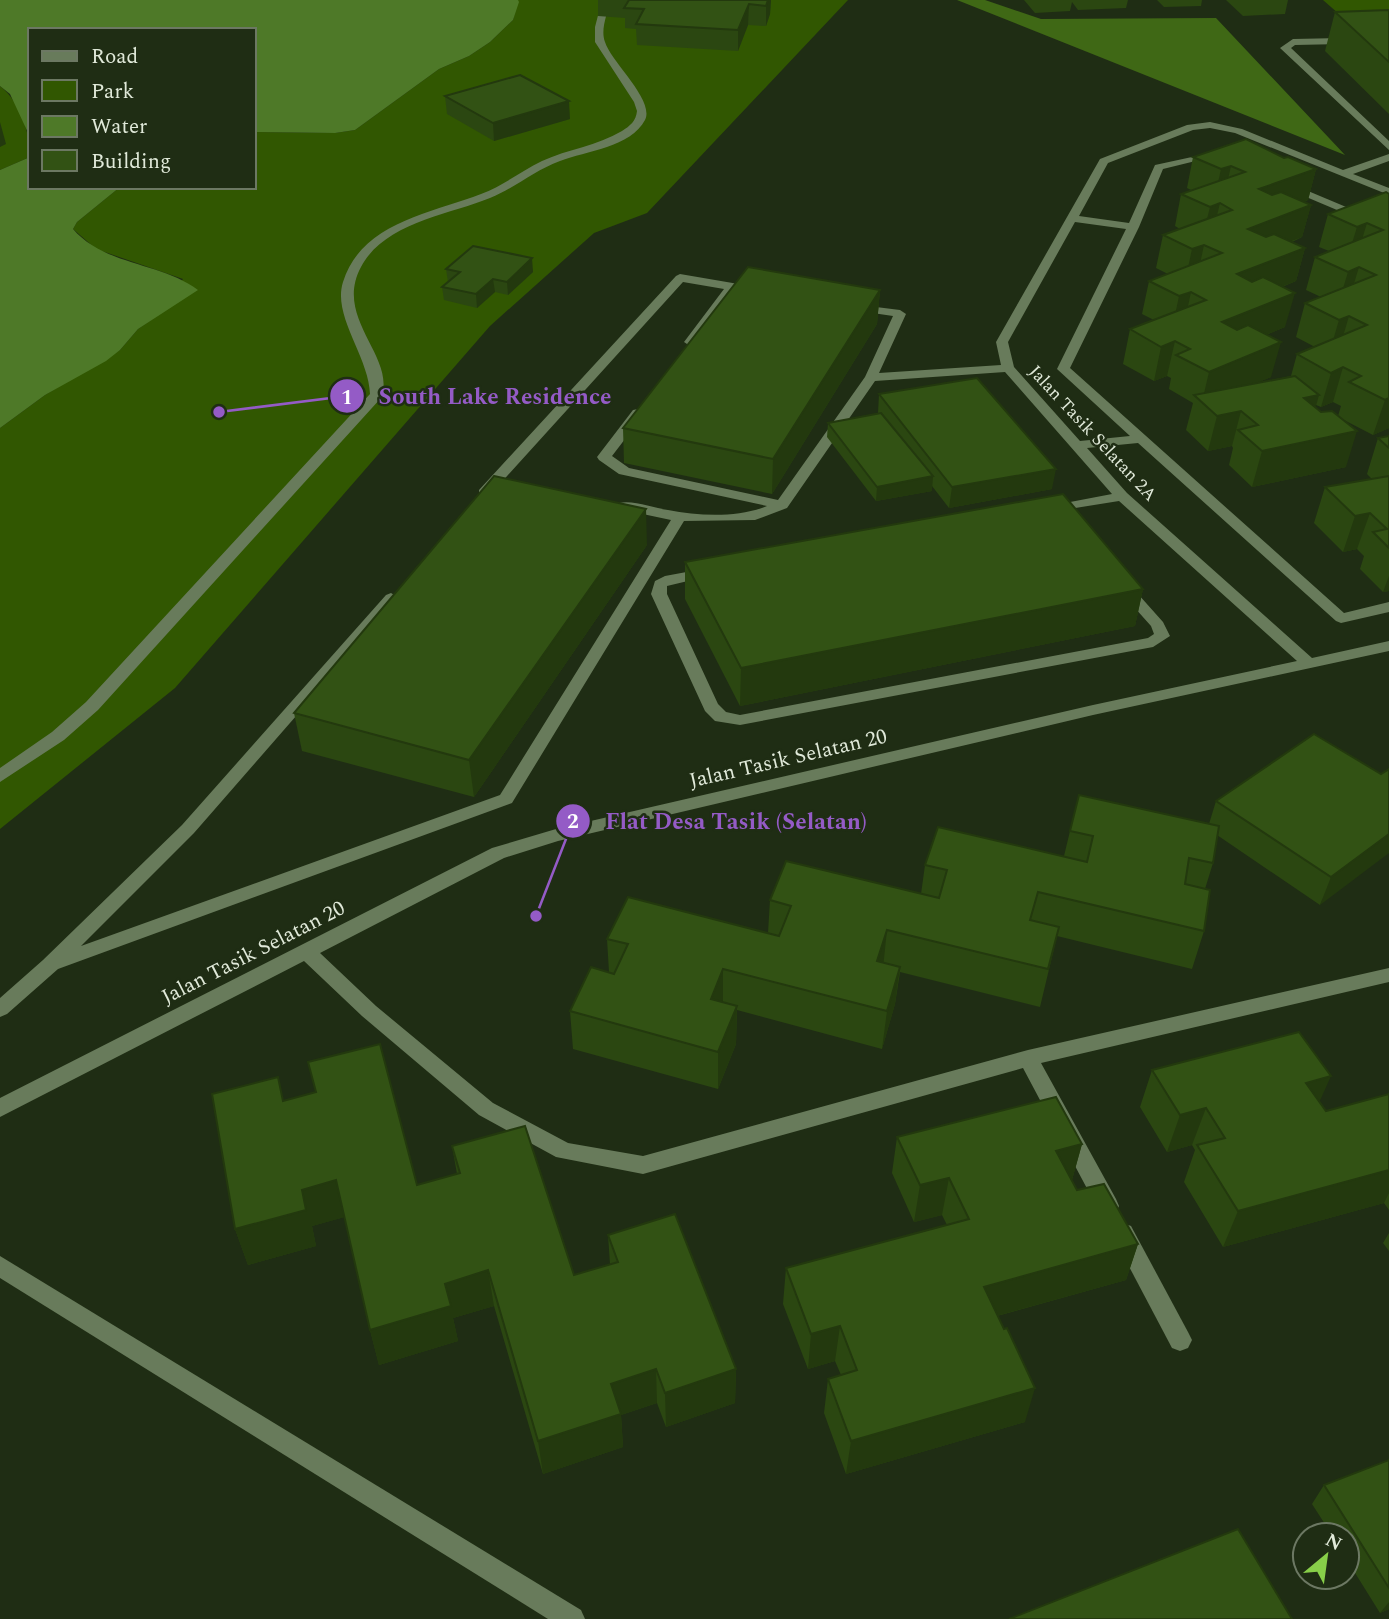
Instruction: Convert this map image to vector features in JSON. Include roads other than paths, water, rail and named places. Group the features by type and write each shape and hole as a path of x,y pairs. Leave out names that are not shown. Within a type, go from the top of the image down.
{"street":[{"path":"0,776 58,736 102,697 376,395 378,382 374,366 347,299 348,285 354,270 366,253 404,227 486,196 544,163 624,135 639,122 642,116 640,100 608,60 598,39 606,0"},
{"path":"1389,40 1293,42 1285,48 1389,147"},
{"name":"Jalan Tasik Selatan 2A","path":"1309,663 1122,496 1007,368 1002,342 1104,161 1191,127 1210,125 1238,131 1389,192"},
{"path":"1227,160 1215,154 1159,167 1133,227 1063,369 1341,618 1389,607"},
{"path":"1345,173 1389,157"},
{"path":"1277,181 1389,229"},
{"path":"1073,218 1133,227"},
{"path":"476,502 500,483 680,278 771,293"},
{"path":"684,351 732,287"},
{"path":"614,504 680,517 723,518 755,516 782,505 871,377 900,314 848,306"},
{"path":"871,377 1007,368"},
{"path":"644,404 604,457 624,471 782,505"},
{"path":"1076,445 1141,439"},
{"path":"1030,514 1061,514 1122,496"},
{"path":"50,965 506,799 680,517"},
{"path":"724,569 670,579 660,584 659,594 711,707 721,717 740,720 1153,642 1163,636 1158,625 1116,576"},
{"path":"0,1009 50,965 188,829 404,584"},
{"name":"Jalan Tasik Selatan 20","path":"0,1108 489,856 556,835 1093,710 1309,663 1386,650"},
{"path":"305,950 369,1011 486,1109 564,1151 643,1165 1028,1058 1389,975"},
{"path":"1028,1058 1180,1340"},
{"path":"0,1266 572,1619"}],"water":[{"path":"0,0 519,2 513,20 490,42 469,56 439,69 355,130 335,133 256,132 256,28 28,28 28,133 10,94 0,86"},
{"path":"28,158 28,189 118,189 77,222 73,229 101,250 167,274 198,290 138,329 120,350 106,361 45,395 0,428 0,170"}],"place":[{"name":"South Lake Residence","path":"219,412"},
{"name":"Flat Desa Tasik (Selatan)","path":"536,916"}]}
